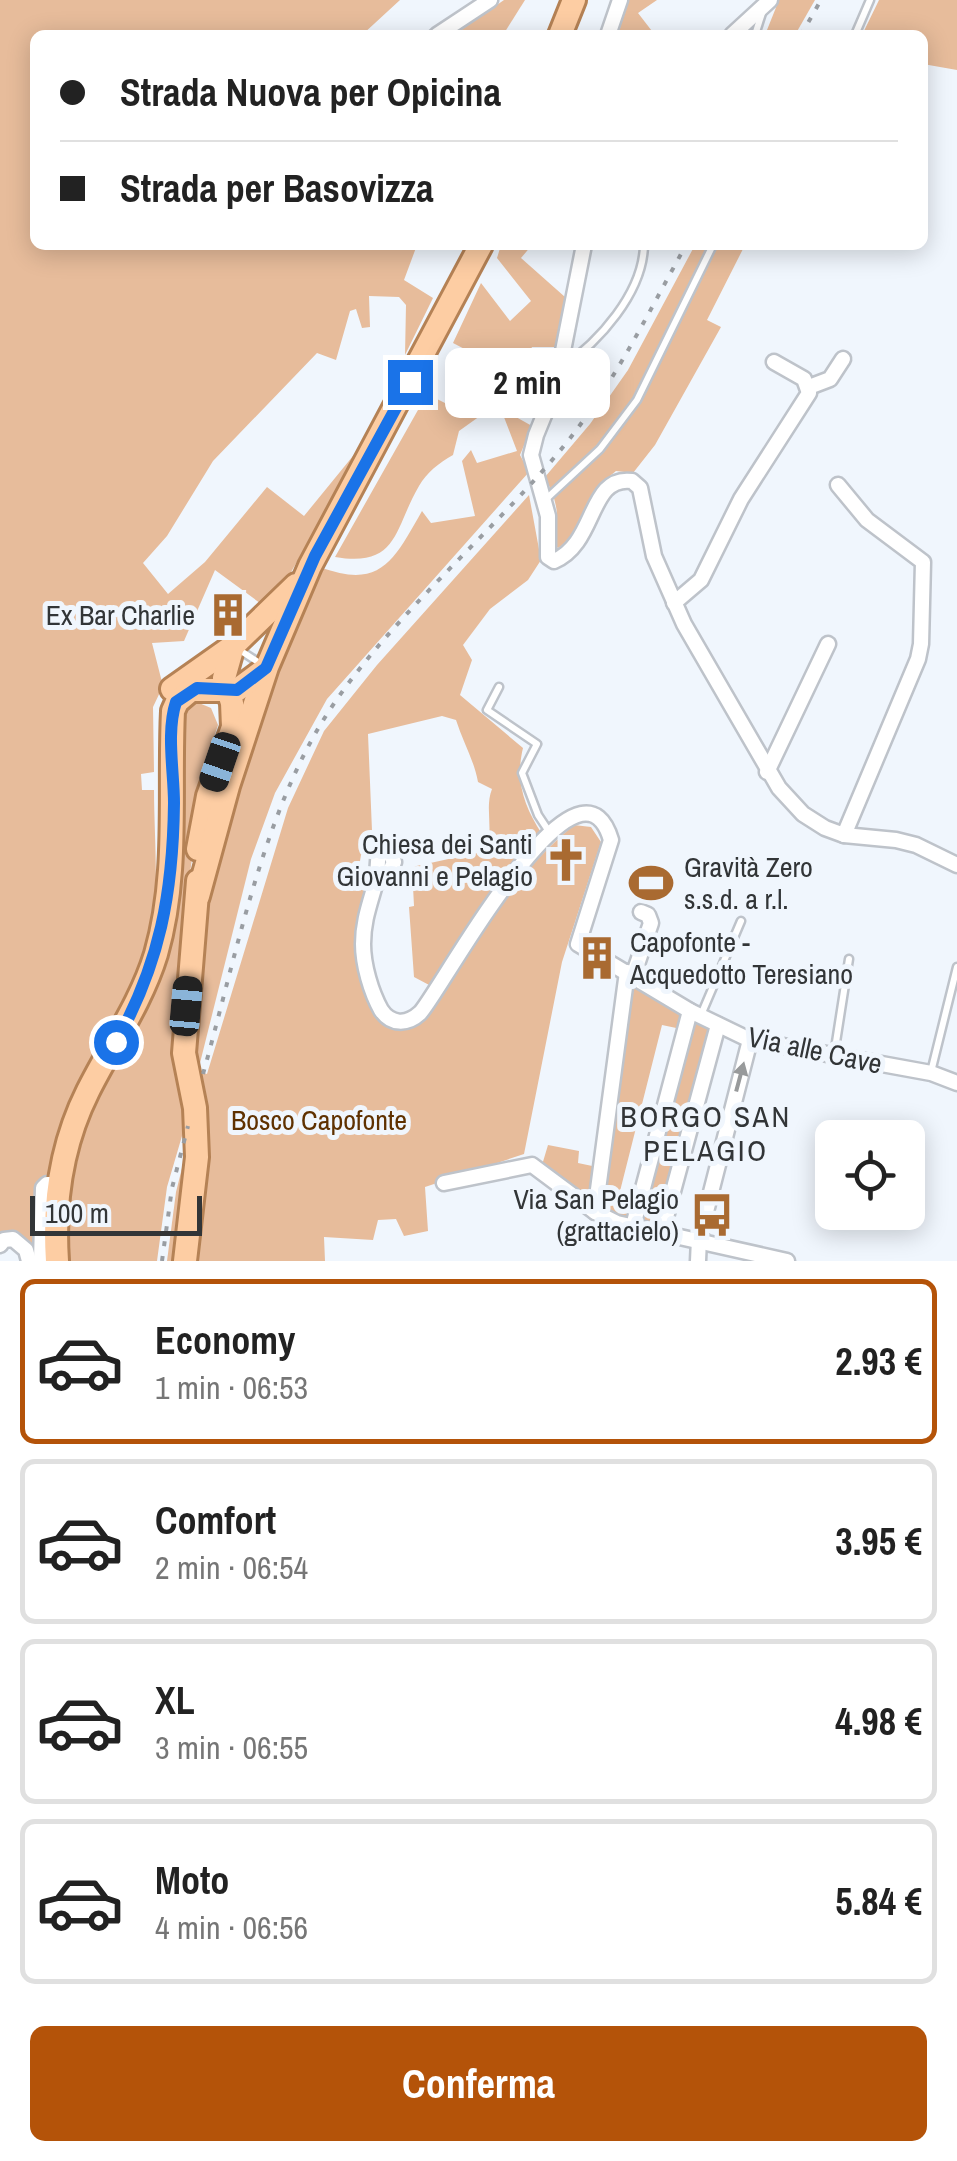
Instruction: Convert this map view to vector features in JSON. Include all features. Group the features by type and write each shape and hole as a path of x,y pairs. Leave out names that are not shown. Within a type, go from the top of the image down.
{"main road":[{"path":"562,30 574,0"},
{"path":"198,896 266,668 310,566 479,250"},
{"path":"58,1261 57,1184 74,1122 146,982 170,894 174,711 187,686 284,598 310,566"},
{"path":"185,1261 198,1145 184,1053 198,896 198,848 203,814 234,717 226,666 233,646"},
{"path":"187,686 227,690 245,687 266,668"},
{"path":"187,686 206,695 224,711 226,734 220,762"},
{"path":"227,690 238,699 246,731"}],"street":[{"path":"444,30 490,0"},
{"path":"610,30 620,0"},
{"path":"738,30 767,4"},
{"path":"583,250 560,368 531,454 545,501 549,531 546,552 554,562 568,553 587,530 604,488 612,482 632,481 640,488 654,556 694,644 742,719 768,772 803,814 844,835 896,840 941,855 957,865"},
{"path":"674,602 701,580 741,499 803,404 810,386 830,379 843,359"},
{"path":"774,362 810,386"},
{"path":"838,485 867,520 924,562 922,644 918,659 844,835"},
{"path":"768,772 828,644"},
{"name":"Via alle Cave","path":"550,834 580,813 600,819 611,840 578,944 695,1014 750,1040 931,1073 957,1083"},
{"path":"376,884 364,922 364,954 380,1007 394,1022 405,1022 427,1005 490,906 550,834"},
{"path":"596,1212 630,974 651,924 648,915 641,912"},
{"path":"633,1226 695,1014"},
{"path":"662,1232 718,1025"},
{"path":"698,1261 699,1240 750,1040"},
{"path":"444,1183 532,1166 617,1223 787,1261"},
{"path":"42,1261 43,1188 57,1184"},
{"path":"0,1245 13,1239 26,1250 29,1261"}],"lane":[{"path":"856,30 870,0"},
{"path":"757,30 767,4"},
{"path":"560,368 590,346 620,308 642,270 644,250"},
{"path":"545,501 600,449 637,400 711,250"},
{"path":"233,646 266,668"},
{"path":"499,687 486,710 537,744 522,773 538,816 550,834"},
{"path":"695,1014 741,921"},
{"path":"834,1056 849,959"},
{"path":"931,1073 957,967"}],"green space":[{"path":"0,0 400,0 367,30 30,30 30,250 415,250 404,280 433,298 405,355 406,305 399,297 369,296 370,327 362,328 356,309 350,311 336,360 317,353 213,461 167,536 143,563 168,594 205,562 267,487 304,516 366,440 286,581 264,606 215,570 184,641 152,643 163,686 153,707 154,772 141,774 142,790 154,790 156,897 148,957 131,999 83,1077 64,1119 51,1171 38,1261 0,1237"},
{"path":"504,0 525,0 506,30 461,30"},
{"path":"628,0 657,0 638,13 651,30 619,30"},
{"path":"779,0 815,0 798,30 767,30"},
{"path":"879,0 957,0 957,70 928,65 928,30 864,30"},
{"name":"Bosco Capofonte","path":"499,250 528,250 521,258 565,297 555,347 532,347 502,409 532,426 520,455 529,472 327,699 275,793 251,859 198,1071 207,1074 288,808 324,731 377,665 529,495 541,560 528,580 490,609 463,645 472,660 460,695 523,748 523,793 542,834 482,907 431,986 414,977 409,907 414,906 412,867 485,851 492,789 478,782 456,720 442,716 368,734 373,855 361,855 358,873 370,874 356,927 360,966 375,1011 390,1028 408,1028 418,1022 489,918 529,869 574,825 591,827 601,842 562,962 524,1154 425,1187 428,1231 404,1236 396,1219 378,1220 373,1240 324,1237 325,1261 193,1261 193,1066 206,899 226,821 278,661 320,567 358,575 383,566 403,544 422,511 431,523 475,516 462,461 471,450 477,463 517,451 502,412 480,416 459,431 453,455 422,481 392,541 383,550 356,559 335,557 427,394 449,405 476,355 453,343 481,283 510,321 531,301 497,258"},
{"path":"692,250 742,250 707,320 721,327 655,445 633,473 616,471 606,480 576,531 558,548 553,544 556,509 545,477 590,424 628,370"},
{"path":"191,704 211,708 218,725 204,767 178,965 174,1054 187,1119 167,1187 157,1261 69,1261 65,1210 86,1126 166,959 174,909 184,713"},
{"path":"632,981 684,1016 681,1029 662,1025 616,1207 634,1212 631,1222 601,1210"},
{"path":"694,1021 710,1029 660,1223 642,1220"},
{"path":"190,1136 176,1261 167,1261 176,1192"},
{"path":"548,1145 579,1151 578,1163 597,1167 591,1203 542,1165"}],"railway":[{"path":"804,30 821,0"},
{"path":"203,1074 263,856 295,773 315,734 368,658 533,482 581,424 629,349 683,250"},
{"path":"162,1261 172,1188 188,1126"}],"place":[{"name":"Ex Bar Charlie","path":"228,615"},
{"name":"Chiesa dei Santi Giovanni e Pelagio","path":"566,860"},
{"name":"Gravità Zero s.s.d. a r.l.","path":"651,883"},
{"name":"Capofonte - Acquedotto Teresiano","path":"597,958"},
{"name":"Via San Pelagio (grattacielo)","path":"712,1215"}],"district":[{"name":"BORGO SAN PELAGIO","path":"706,1134"}],"route":[{"path":"116,1042 146,982 170,894 176,702 197,688 245,687 266,668 315,556 410,382"}]}
